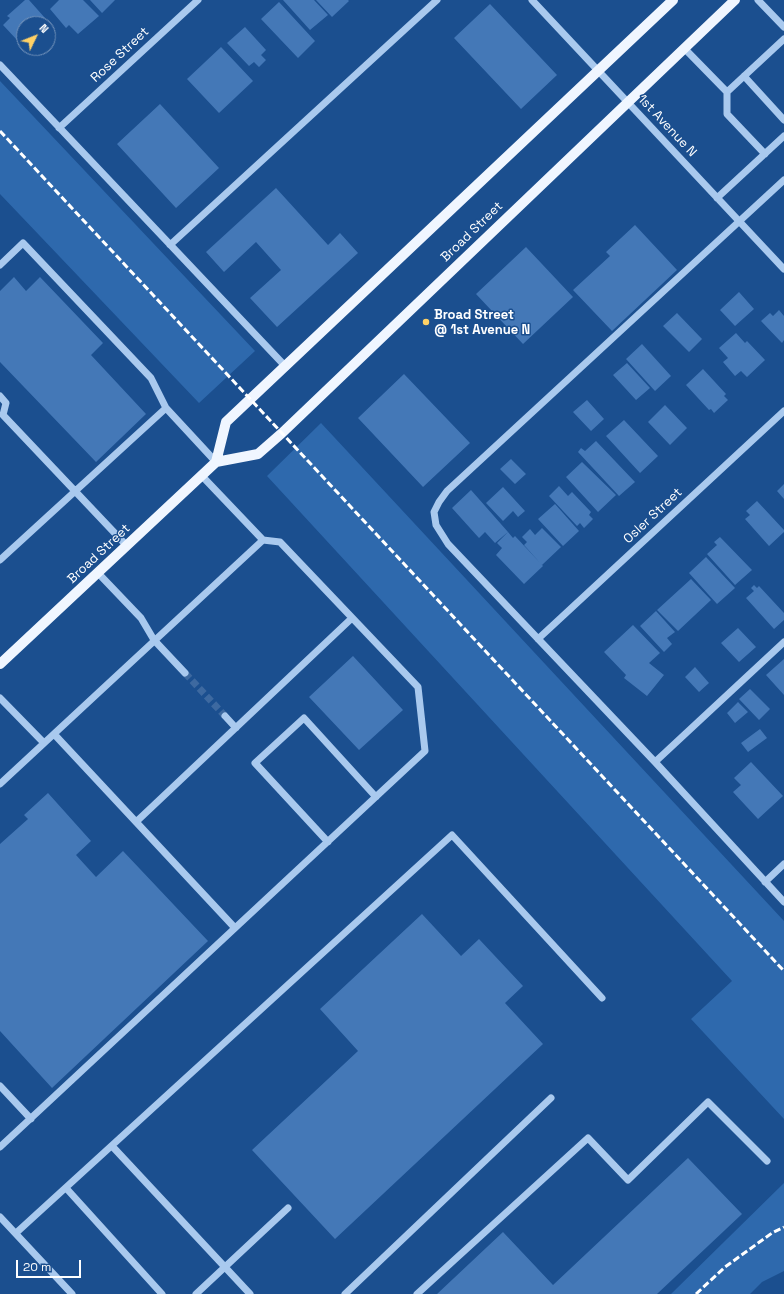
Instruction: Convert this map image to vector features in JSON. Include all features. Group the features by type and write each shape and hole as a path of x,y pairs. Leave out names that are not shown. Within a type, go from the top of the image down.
{"main road":[{"path":"216,462 226,422 673,0"},
{"name":"Broad Street","path":"0,664 216,462 258,454 282,433 736,0"}],"street":[{"name":"Rose Street","path":"59,128 198,0"},
{"path":"170,245 437,0"},
{"name":"1st Avenue N","path":"532,0 784,269"},
{"path":"758,0 784,27"},
{"path":"727,92 784,39"},
{"path":"684,48 727,92 727,114 765,154"},
{"path":"0,65 286,367"},
{"path":"744,76 784,120"},
{"path":"717,198 784,136"},
{"path":"784,180 453,486 439,502 434,512 436,525 448,544 784,902"},
{"path":"0,265 23,243 151,378 166,408 216,462"},
{"path":"0,396 6,403 1,416 127,546"},
{"path":"0,560 166,408"},
{"name":"Osler Street","path":"538,639 784,411"},
{"path":"0,1147 425,751 418,687 280,542 262,540 202,476"},
{"path":"0,784 262,540"},
{"path":"98,573 141,618 154,640 185,673"},
{"path":"136,822 352,618"},
{"path":"654,762 784,642"},
{"path":"0,698 44,743"},
{"path":"225,716 236,728"},
{"path":"328,842 255,763 304,718 376,797"},
{"path":"54,734 236,928"},
{"path":"16,1233 452,835 602,998"},
{"path":"765,882 784,864"},
{"path":"0,1086 31,1119"},
{"path":"345,1294 551,1098"},
{"path":"417,1294 588,1138 628,1180 708,1102 767,1161"},
{"path":"112,1146 250,1294"},
{"path":"66,1188 162,1294"},
{"path":"196,1294 288,1208"},
{"path":"0,1217 72,1294"}],"shaded area":[{"path":"0,81 255,351 199,403 0,194"},
{"path":"321,423 784,921 784,1119 691,1019 732,981 267,476"},
{"path":"784,1183 784,1271 762,1282 750,1294 671,1294"}],"building":[{"path":"25,0 29,0 43,16 16,16 16,39 3,25 10,18 7,16"},
{"path":"59,0 83,0 99,16 78,34 69,25 66,28 50,9"},
{"path":"90,0 115,0 102,13"},
{"path":"283,0 314,0 328,15 310,30"},
{"path":"316,0 348,0 349,1 332,17"},
{"path":"279,2 315,41 298,58 261,19"},
{"path":"490,4 557,75 521,109 454,38"},
{"path":"245,27 266,50 261,55 266,60 259,67 254,62 249,66 227,43"},
{"path":"221,47 253,81 219,113 187,79"},
{"path":"160,104 219,168 176,208 117,144"},
{"path":"276,188 328,245 340,233 358,253 277,327 250,298 281,270 256,242 224,272 206,252"},
{"path":"635,225 677,270 612,331 573,290 610,256 606,252"},
{"path":"526,247 573,297 523,344 476,294"},
{"path":"14,277 26,291 40,277 103,343 91,355 146,414 96,462 0,362 0,291"},
{"path":"739,292 754,309 735,326 720,310"},
{"path":"779,310 784,316 784,340 782,343 761,321 770,313 773,316"},
{"path":"677,313 702,339 689,352 663,326"},
{"path":"736,333 745,343 747,341 765,360 747,377 741,371 735,376 723,362 728,358 719,348"},
{"path":"642,344 671,376 655,391 626,359"},
{"path":"627,363 650,388 636,400 613,375"},
{"path":"703,369 726,394 724,396 728,400 714,413 711,409 709,410 686,385"},
{"path":"404,374 470,443 423,487 358,418"},
{"path":"587,400 604,419 591,431 573,412"},
{"path":"665,405 687,428 670,445 648,422"},
{"path":"624,420 658,456 640,473 606,436"},
{"path":"596,441 635,482 619,496 578,452 581,448 585,451"},
{"path":"511,459 526,474 515,484 500,469"},
{"path":"582,462 616,495 598,512 566,477"},
{"path":"784,484 784,499 777,491"},
{"path":"559,486 568,496 572,492 591,512 589,515 593,519 584,528 580,523 577,526 549,496"},
{"path":"503,487 525,511 518,517 513,511 503,521 486,503"},
{"path":"471,490 508,532 495,543 485,532 479,538 452,508"},
{"path":"757,501 784,530 784,532 769,546 745,519 750,515 746,511"},
{"path":"555,504 579,531 563,546 538,519"},
{"path":"542,528 561,547 542,565 524,545 527,542 522,537 530,529 535,535"},
{"path":"508,532 513,538 515,536 543,566 524,584 496,555 502,548 497,543"},
{"path":"720,537 752,570 735,585 707,554 717,545 714,542"},
{"path":"706,557 735,588 717,604 689,573"},
{"path":"691,579 711,600 678,631 657,610"},
{"path":"754,585 757,588 759,586 784,613 784,620 774,629 746,598 754,591 751,588"},
{"path":"656,611 675,632 667,638 672,644 664,652 640,626"},
{"path":"633,625 660,653 649,663 664,675 647,696 624,678 626,675 604,652"},
{"path":"738,628 756,647 739,662 721,643"},
{"path":"353,656 403,710 359,750 309,697"},
{"path":"784,659 784,695 766,675"},
{"path":"695,667 709,683 699,692 685,677"},
{"path":"750,689 770,709 759,720 739,699"},
{"path":"738,702 748,712 735,723 727,713"},
{"path":"760,729 767,738 748,752 741,743"},
{"path":"751,762 783,796 758,819 733,792 741,785 734,778"},
{"path":"48,793 91,841 76,855 96,877 123,851 208,941 52,1088 0,1031 0,844 28,819 24,815"},
{"path":"422,914 461,956 479,939 523,986 505,1003 543,1044 335,1239 252,1150 358,1051 320,1009"},
{"path":"688,1158 742,1214 657,1294 437,1294 503,1232 553,1285"}],"tunnel":[{"path":"185,673 225,716"}],"railway":[{"path":"0,131 784,971"},
{"path":"696,1294 725,1267 772,1233 784,1227"}],"place":[{"name":"Broad Street @ 1st Avenue N","path":"426,322"}]}
